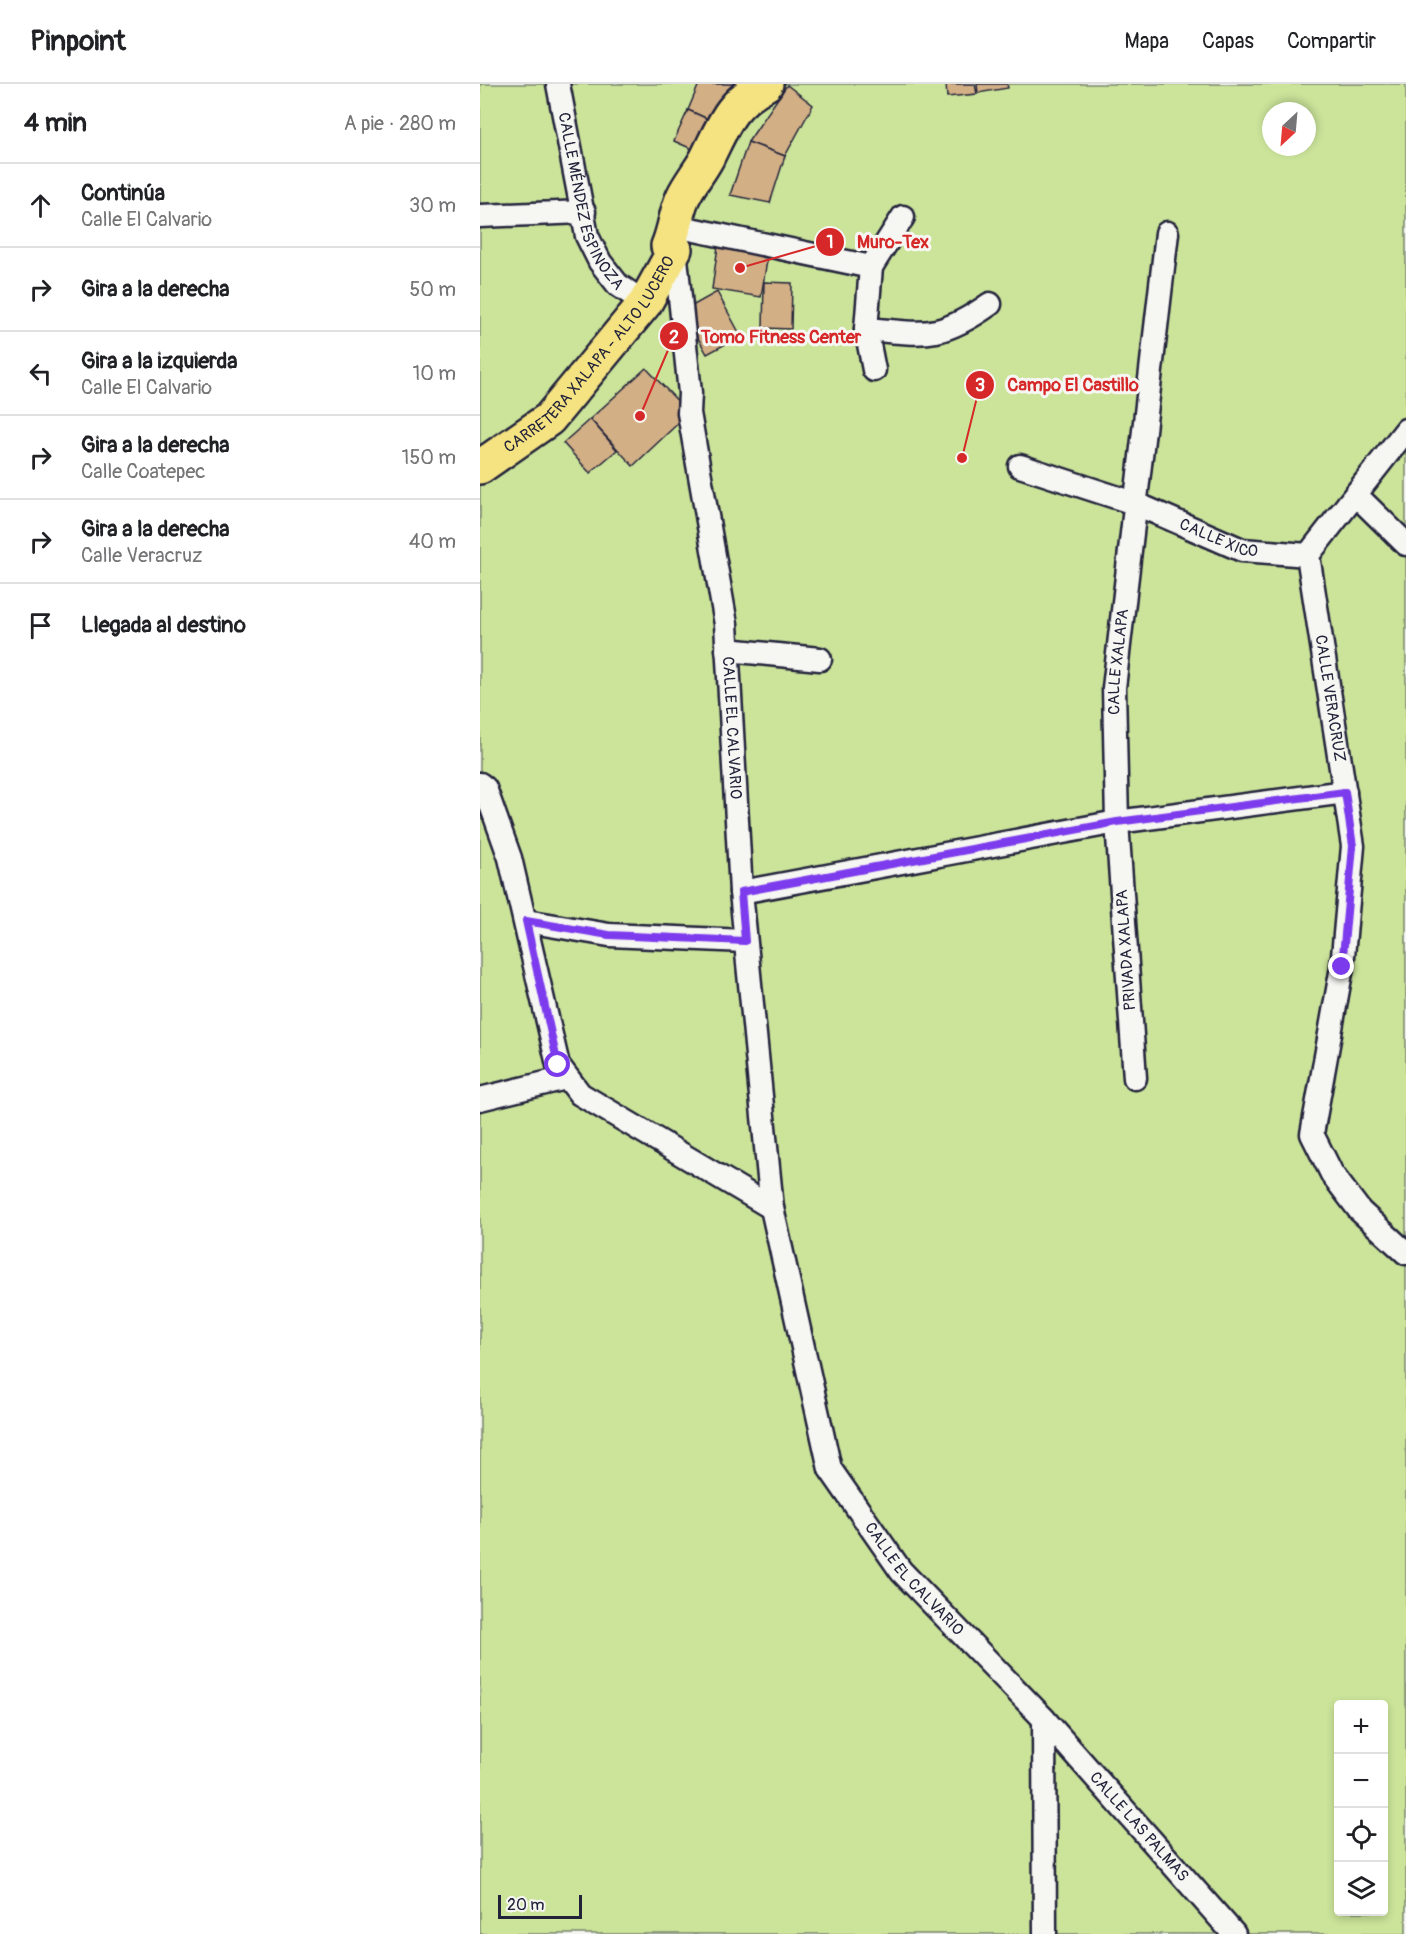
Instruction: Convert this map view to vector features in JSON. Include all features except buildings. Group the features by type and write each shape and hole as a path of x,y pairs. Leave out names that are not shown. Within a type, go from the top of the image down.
{"main road":[{"name":"CARRETERA XALAPA - ALTO LUCERO","path":"480,467 549,418 645,303 676,238 683,198 708,156 721,125 737,104 766,84"}],"street":[{"name":"CALLE MÉNDEZ ESPINOZA","path":"558,84 587,236 600,262 618,285 645,303"},
{"path":"480,216 584,212"},
{"path":"874,370 866,330 871,267 903,217"},
{"path":"1020,466 1134,503 1167,233"},
{"path":"676,238 871,267"},
{"name":"CALLE EL CALVARIO","path":"676,238 690,393 689,413 726,624 741,892 772,1208 830,1469 901,1571 1044,1719"},
{"path":"866,330 930,334 963,323 990,304"},
{"path":"1308,555 1406,430"},
{"path":"1356,495 1406,544"},
{"name":"CALLE XICO","path":"1134,503 1242,550 1308,555"},
{"name":"CALLE XALAPA","path":"1117,822 1113,688 1134,503"},
{"name":"CALLE VERACRUZ","path":"1308,555 1353,846 1342,967 1312,1134 1332,1174 1360,1211 1406,1253"},
{"path":"727,650 820,659"},
{"path":"482,787 510,858 558,1065 566,1078 580,1094 772,1208"},
{"path":"741,892 1117,822 1345,792"},
{"name":"PRIVADA XALAPA","path":"1117,822 1135,1078"},
{"path":"526,921 609,935 745,941"},
{"path":"480,1099 566,1078"},
{"path":"1044,1719 1045,1934"},
{"name":"CALLE LAS PALMAS","path":"1044,1719 1234,1934"}],"green space":[{"path":"480,84 1406,84 1406,1934 480,1934"}],"place":[{"name":"Muro-Tex","path":"740,268"},
{"name":"Tomo Fitness Center","path":"640,416"},
{"name":"Campo El Castillo","path":"962,458"}],"route":[{"path":"558,1065 526,921 609,935 745,941 741,892 1117,822 1345,792 1353,846 1342,967"}]}
